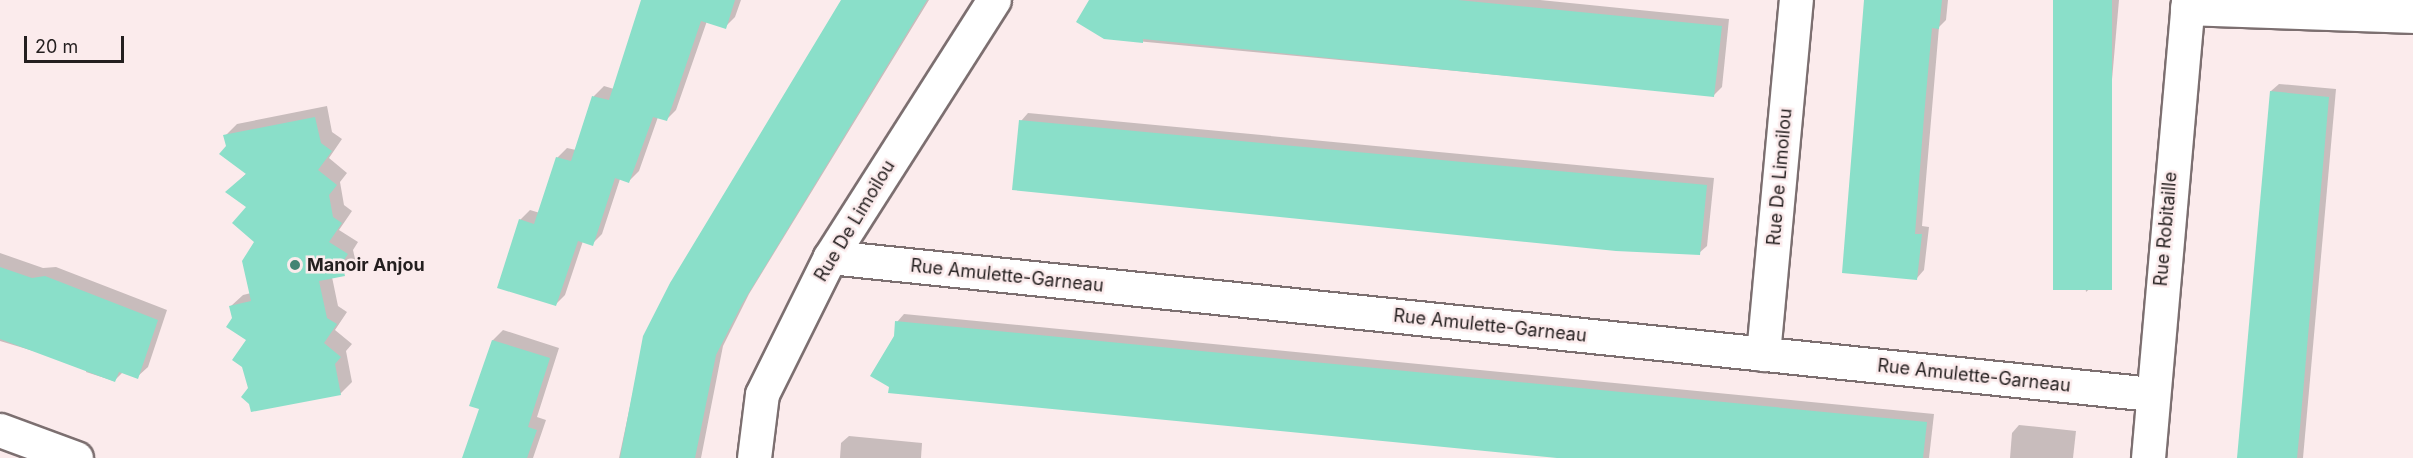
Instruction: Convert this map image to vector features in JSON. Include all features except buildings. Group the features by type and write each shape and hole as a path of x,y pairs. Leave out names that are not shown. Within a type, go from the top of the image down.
{"street":[{"name":"Rue De Limoilou","path":"754,458 762,394 830,257 994,0"},
{"name":"Rue De Limoilou","path":"1764,354 1796,0"},
{"path":"2187,4 2413,16"},
{"name":"Rue Robitaille","path":"2148,458 2151,394 2187,4"},
{"name":"Rue Amulette-Garneau","path":"830,257 2151,394"},
{"path":"0,430 76,458"}],"place":[{"name":"Manoir Anjou","path":"295,265"}]}
